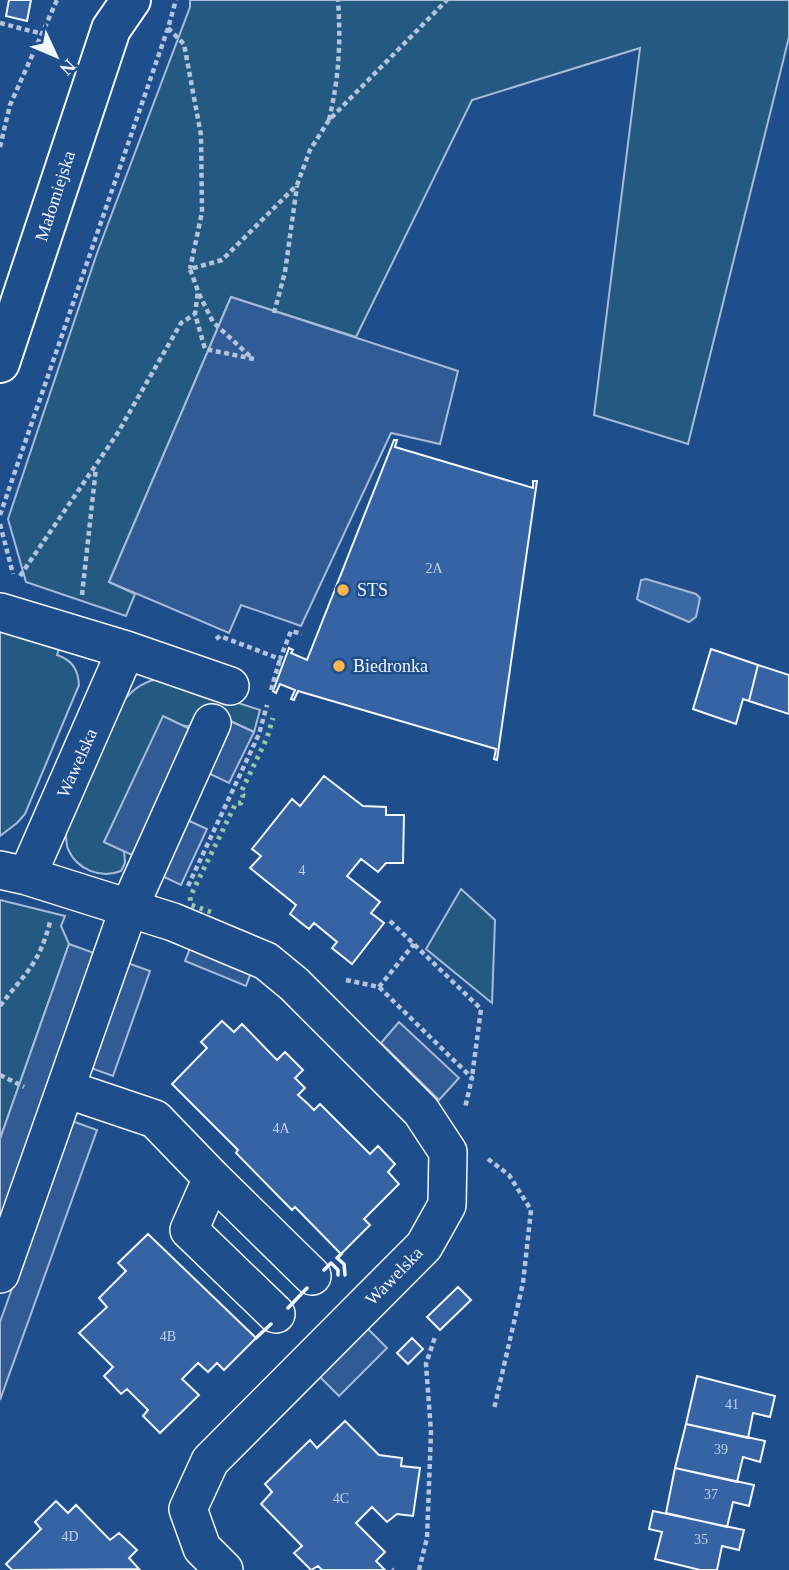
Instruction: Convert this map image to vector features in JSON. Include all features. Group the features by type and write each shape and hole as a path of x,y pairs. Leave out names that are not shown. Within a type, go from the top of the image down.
{"main road":[{"name":"Małomiejska","path":"0,363 117,10"}],"street":[{"path":"0,612 126,650 230,686"},
{"name":"Wawelska","path":"126,650 14,873 173,922 266,961 367,1054 422,1111 448,1152 447,1205 424,1246 210,1461 188,1509 202,1548 224,1570"},
{"path":"0,1274 129,908 212,723"},
{"path":"66,1089 155,1119 312,1276"},
{"path":"212,1178 189,1230 276,1314"}],"path":[{"path":"0,146 10,105 58,0"},
{"path":"0,514 176,0"},
{"path":"329,120 336,91 341,41 338,0"},
{"path":"274,313 285,272 297,185 310,150 329,120 447,0"},
{"path":"0,23 43,34"},
{"path":"168,28 184,44 201,135 202,212 190,269 213,322 254,359 205,349 195,314 198,291"},
{"path":"190,269 222,260 297,185"},
{"path":"0,524 15,583 117,434 181,323 195,314"},
{"path":"80,607 97,465"},
{"path":"173,922 259,734 280,659"},
{"path":"0,1006 33,968 45,942 50,919"},
{"path":"390,920 481,1009 472,1078"},
{"path":"379,987 414,944"},
{"path":"481,1153 509,1175 531,1210 523,1283 494,1409"},
{"path":"419,1570 427,1538 430,1445 426,1364 435,1337"}],"shaded area":[{"path":"190,0 789,0 789,37 688,444 594,415 640,48 472,100 356,337 231,297 109,582 135,594 126,616 26,582 8,519 97,253 190,7"},
{"path":"231,297 458,371 440,444 391,433 301,626 241,605 229,633 109,582"},
{"path":"646,579 696,594 700,598 696,617 689,622 637,599 641,580"},
{"path":"0,627 60,646 57,655 73,666 79,685 25,814 0,836"},
{"path":"156,679 168,680 260,710 254,732 203,708 195,722 188,726 164,717 104,842 124,851 125,863 121,871 113,873 90,871 72,856 67,847 66,832 119,706 135,689"},
{"path":"163,716 192,730 132,855 104,842"},
{"path":"230,721 254,732 229,783 206,772"},
{"path":"185,819 207,829 181,885 160,875"},
{"path":"461,889 495,920 492,1003 426,949"},
{"path":"0,900 65,916 61,926 69,944 0,1139"},
{"path":"69,944 97,954 0,1228 0,1139"},
{"path":"191,946 252,970 246,986 185,961"},
{"path":"125,962 150,971 113,1076 88,1067"},
{"path":"399,1022 459,1078 439,1100 381,1043"},
{"path":"72,1121 97,1130 0,1400 0,1322"},
{"path":"367,1328 387,1348 339,1396 319,1376"}],"building":[{"path":"9,0 31,0 27,21 6,16"},
{"path":"394,440 397,440 395,447 533,488 533,481 537,481 497,760 494,759 496,749 298,691 294,700 291,699 295,690 280,684 276,693 273,691 289,648 293,650 291,653 307,660"},
{"path":"711,649 758,665 749,701 743,699 736,724 693,709"},
{"path":"758,665 789,675 789,714 749,701"},
{"path":"324,776 363,806 386,807 386,815 404,815 403,863 386,863 378,872 361,859 347,876 380,902 371,913 384,923 352,964 332,948 337,942 314,923 309,929 290,914 296,905 250,868 261,856 252,849 292,799 300,806"},
{"path":"222,1021 234,1032 242,1024 277,1060 285,1052 303,1070 295,1078 305,1088 298,1095 314,1110 320,1104 370,1154 378,1146 395,1164 388,1172 399,1184 364,1219 370,1225 341,1254 295,1207 292,1210 236,1153 238,1150 172,1084 207,1048 201,1042"},
{"path":"148,1234 256,1338 224,1370 217,1363 208,1372 198,1363 182,1379 199,1395 160,1433 143,1416 148,1410 127,1389 121,1394 104,1376 113,1367 79,1333 107,1307 99,1298 126,1271 118,1263"},
{"path":"458,1287 471,1300 440,1330 427,1317"},
{"path":"412,1338 423,1349 408,1364 397,1353"},
{"path":"697,1376 775,1396 770,1417 753,1413 748,1438 686,1424"},
{"path":"345,1421 379,1455 402,1458 401,1466 420,1468 413,1516 397,1514 387,1522 372,1507 356,1523 385,1552 376,1561 385,1570 322,1570 318,1566 311,1570 294,1553 302,1546 261,1504 272,1492 265,1484 310,1440 317,1448"},
{"path":"686,1424 765,1441 760,1462 743,1457 737,1482 675,1468"},
{"path":"675,1468 754,1485 749,1506 733,1502 727,1527 666,1513"},
{"path":"56,1501 68,1513 76,1505 110,1540 119,1533 137,1550 129,1558 139,1569 12,1570 6,1564 41,1529 35,1522"},
{"path":"653,1511 744,1530 739,1550 722,1546 717,1570 700,1570 655,1559 662,1532 649,1529"}],"hedge":[{"path":"211,912 191,905 190,897 236,803 241,803 241,792 267,738 273,718"}],"wall":[{"path":"341,1254 337,1258 344,1264 345,1275"},
{"path":"324,1270 331,1263 338,1270 338,1275"},
{"path":"288,1308 307,1288"},
{"path":"256,1338 271,1324"}],"place":[{"name":"STS","path":"343,590"},
{"name":"Biedronka","path":"339,666"}]}
